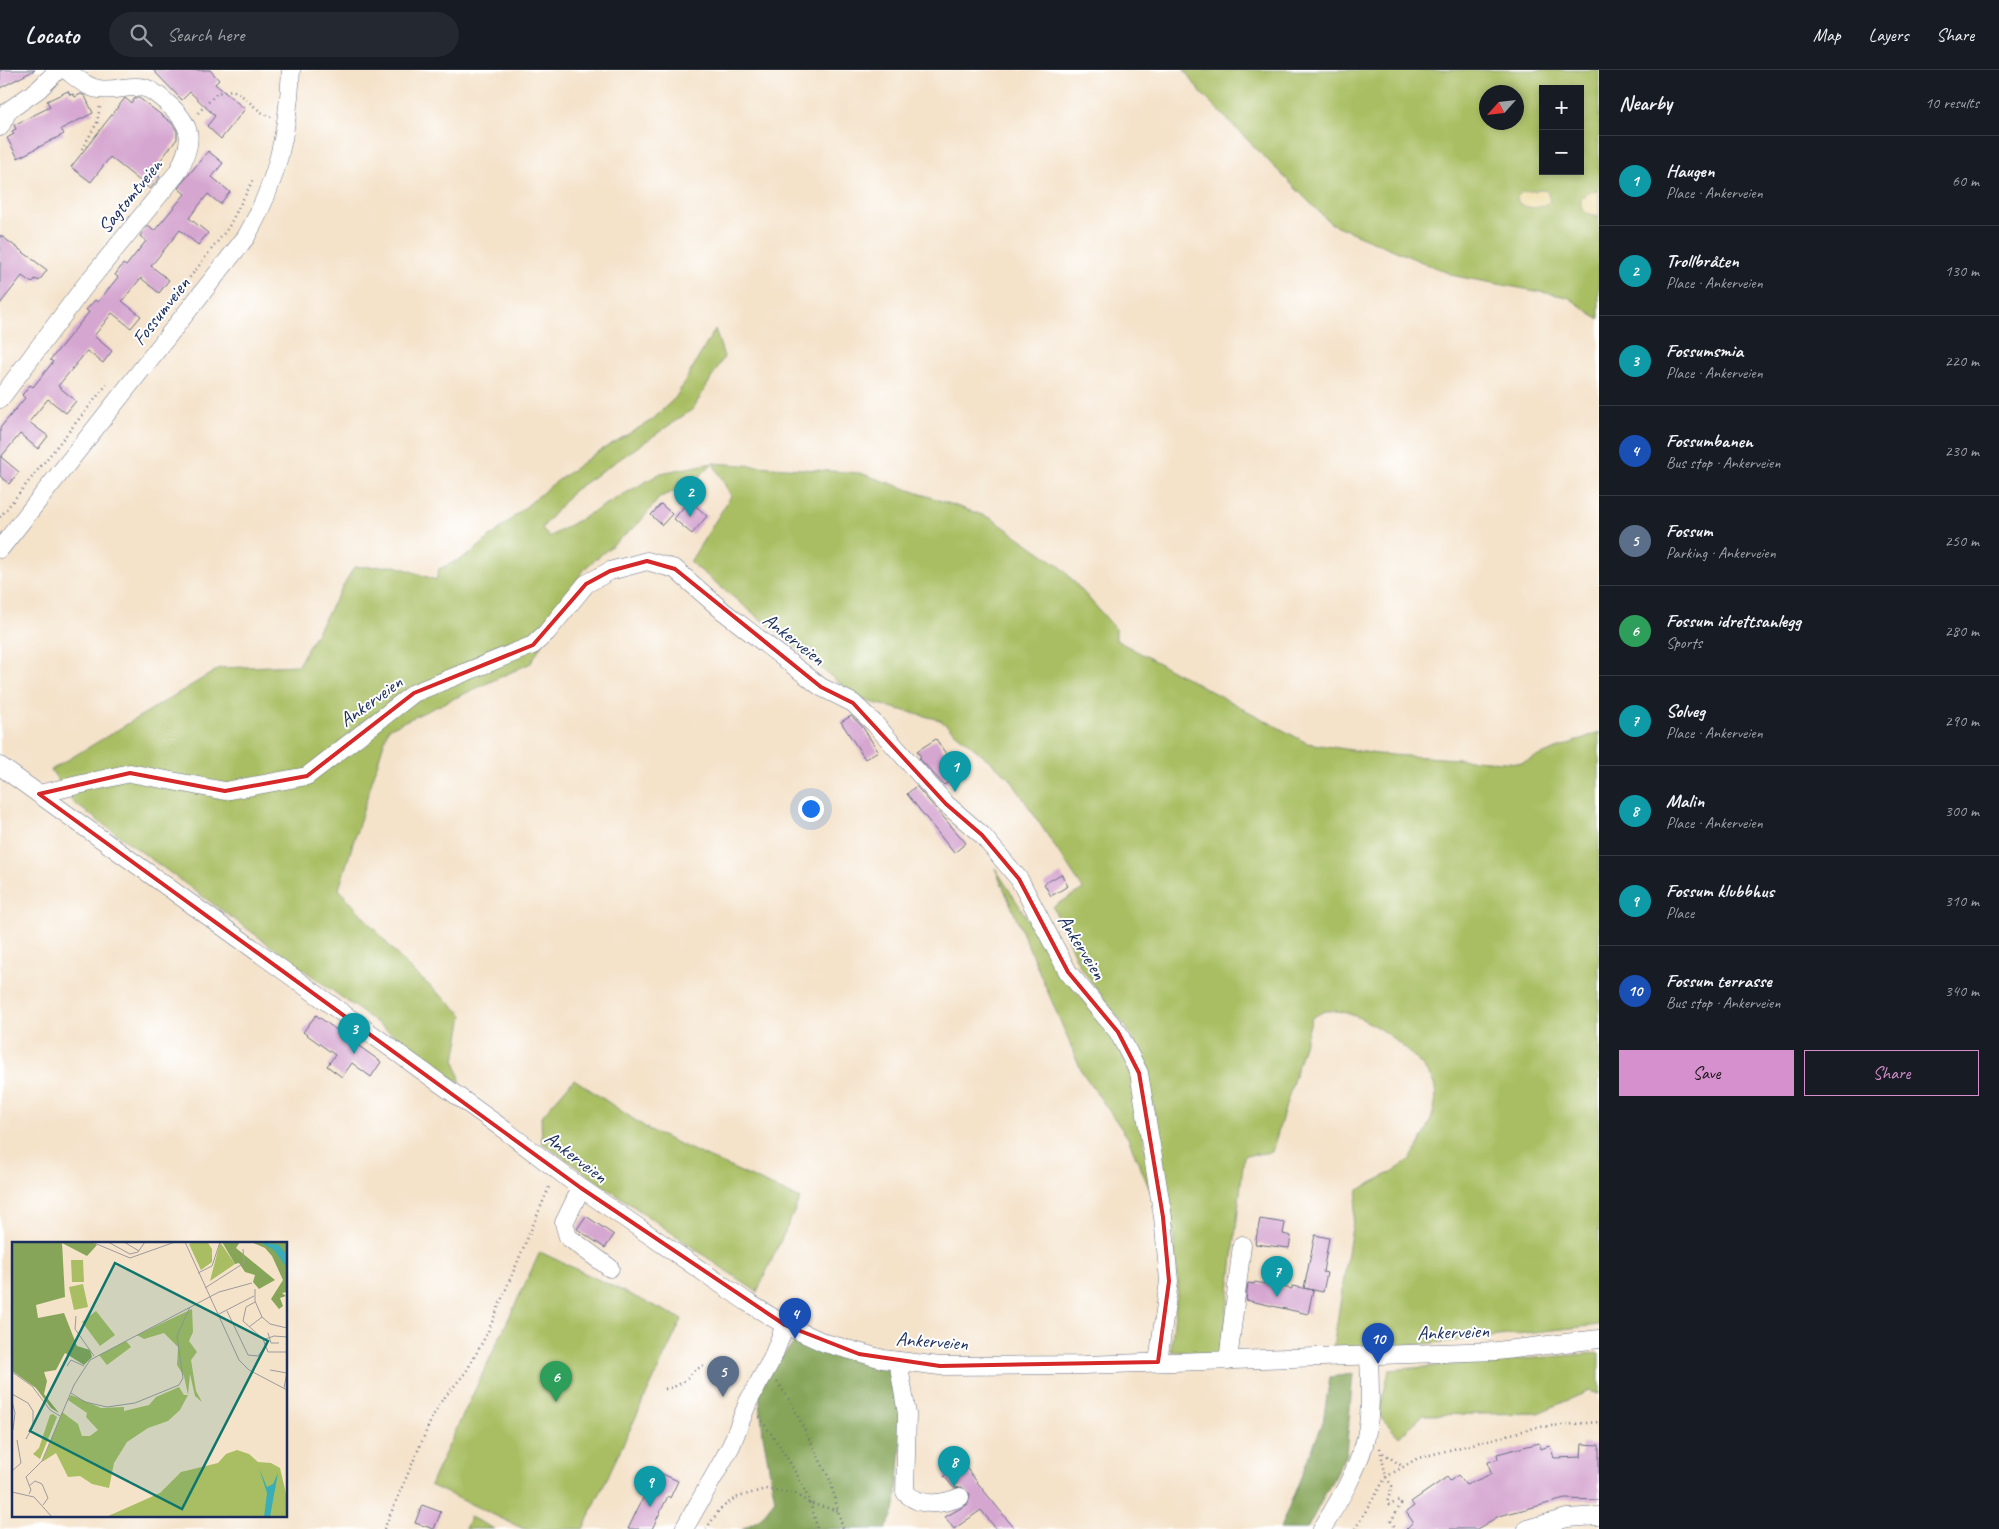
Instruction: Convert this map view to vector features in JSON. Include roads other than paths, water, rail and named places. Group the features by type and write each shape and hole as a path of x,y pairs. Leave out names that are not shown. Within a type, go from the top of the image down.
{"street":[{"path":"0,127 4,106 38,89 58,70"},
{"name":"Sagtomtveien","path":"0,399 84,287 178,173 188,142 185,122 182,116 151,90 136,86 98,90 90,87 66,70"},
{"name":"Fossumveien","path":"0,549 246,237 271,188 280,158 290,96 291,70"},
{"name":"Ankerveien","path":"39,794 130,773 225,791 307,776 414,693 533,645 548,632 586,584 610,570 647,561 675,569 723,611 822,687 853,703 874,723 946,804 982,835 1019,880 1068,972 1118,1032 1139,1073 1163,1217 1169,1280 1158,1362"},
{"name":"Ankerveien","path":"0,766 490,1119 581,1188 747,1302 785,1325 834,1346 859,1354 940,1366 1083,1365 1497,1352 1599,1339"},
{"path":"581,1188 564,1223 568,1237 610,1268"},
{"path":"1228,1361 1242,1245"},
{"path":"684,1529 731,1446 748,1402 768,1368 785,1325"},
{"path":"1322,1529 1353,1473 1364,1443 1369,1416 1369,1356"},
{"path":"898,1361 907,1414 905,1492 912,1499 923,1502 948,1502 960,1497"},
{"path":"1527,1529 1567,1518 1599,1516"}],"place":[{"name":"Trollbråten","path":"690,517"},
{"name":"Haugen","path":"955,792"},
{"name":"Fossumsmia","path":"354,1054"},
{"name":"Solveg","path":"1277,1297"},
{"name":"Fossumbanen","path":"795,1339"},
{"name":"Fossum terrasse","path":"1378,1364"},
{"name":"Fossum","path":"723,1397"},
{"name":"Fossum idrettsanlegg","path":"556,1402"},
{"name":"Malin","path":"954,1487"},
{"name":"Fossum klubbhus","path":"650,1507"}]}
